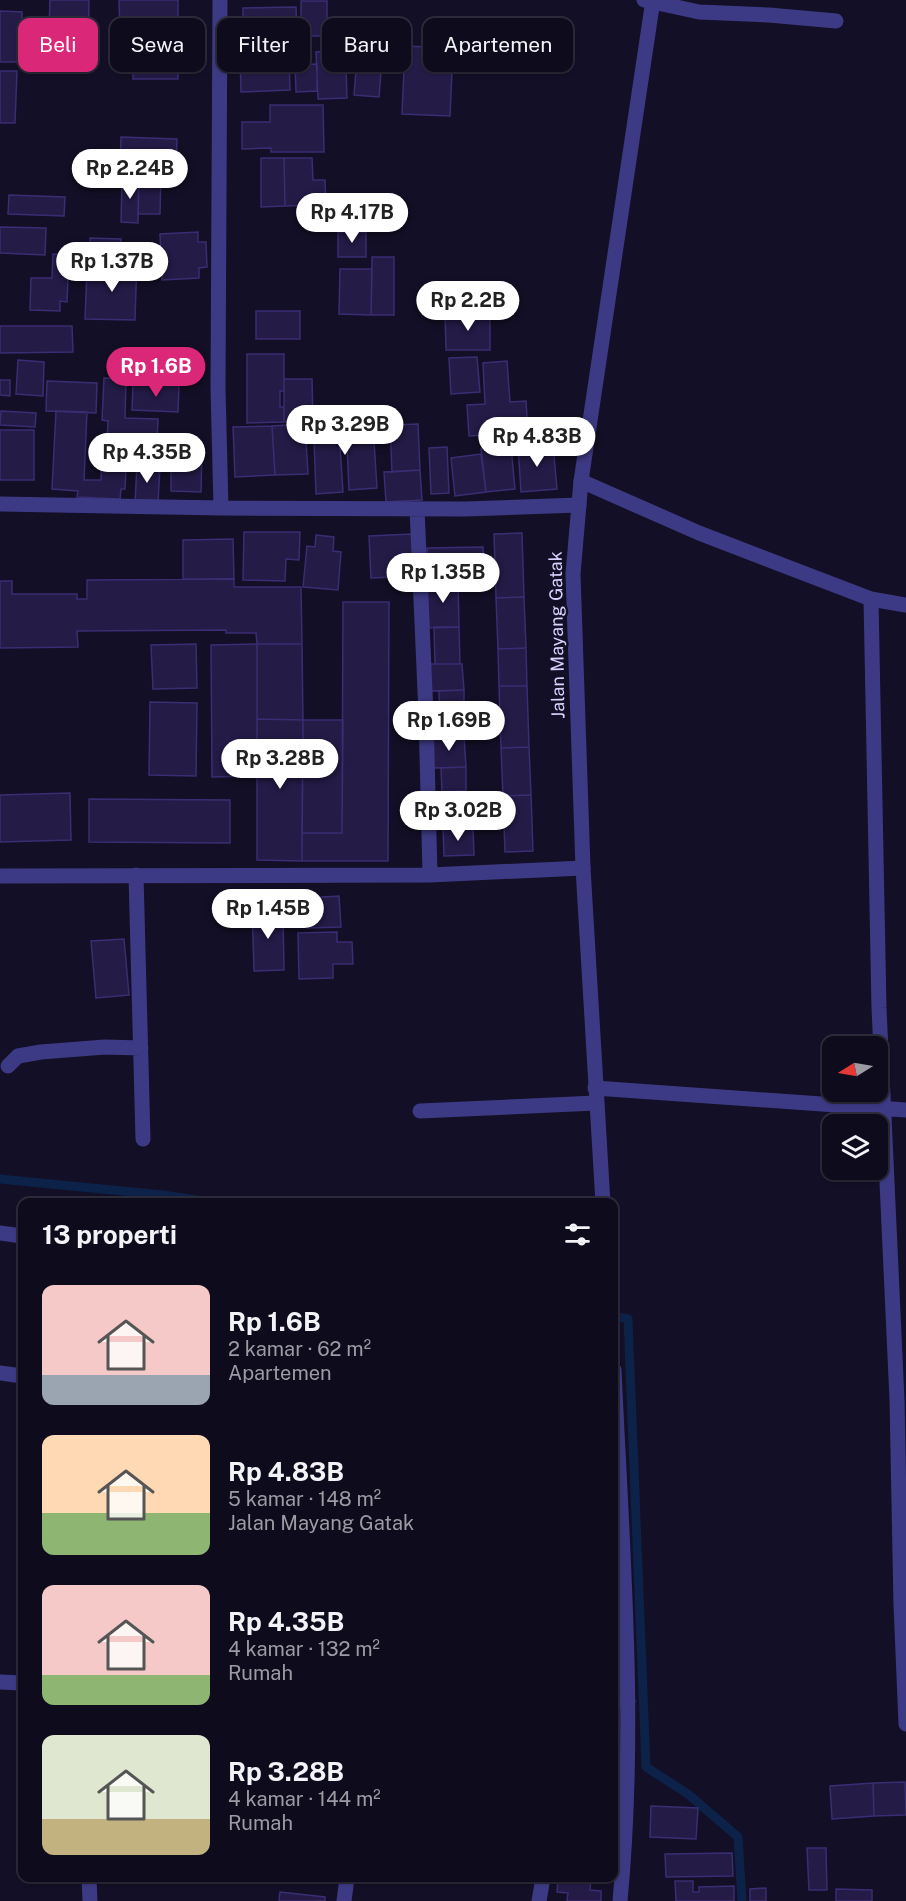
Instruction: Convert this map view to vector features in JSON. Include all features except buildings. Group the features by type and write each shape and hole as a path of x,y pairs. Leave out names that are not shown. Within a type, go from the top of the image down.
{"street":[{"path":"220,0 218,353 221,508"},
{"path":"650,1 699,12 836,21"},
{"name":"Jalan Mayang Gatak","path":"603,1198 583,868 572,593 581,481 650,1"},
{"path":"581,481 699,533 871,599 906,605"},
{"path":"0,504 417,509 579,506"},
{"path":"417,509 430,875"},
{"path":"871,599 879,984 897,1400 906,1724"},
{"path":"0,876 430,875 583,868"},
{"path":"136,874 143,1139"},
{"path":"8,1066 18,1056 41,1052 105,1047 141,1048"},
{"path":"420,1111 596,1095 906,1110"},
{"path":"0,1233 18,1235"},
{"path":"0,1373 18,1375"},
{"path":"618,1443 625,1568 621,1701 620,1901"},
{"path":"0,1682 18,1683"},
{"path":"89,1882 90,1901"},
{"path":"344,1901 346,1882"},
{"path":"539,1901 542,1882"}],"waterway":[{"path":"0,1179 183,1198"},
{"path":"618,1317 628,1319 646,1767 688,1794 738,1837 742,1901"}]}
